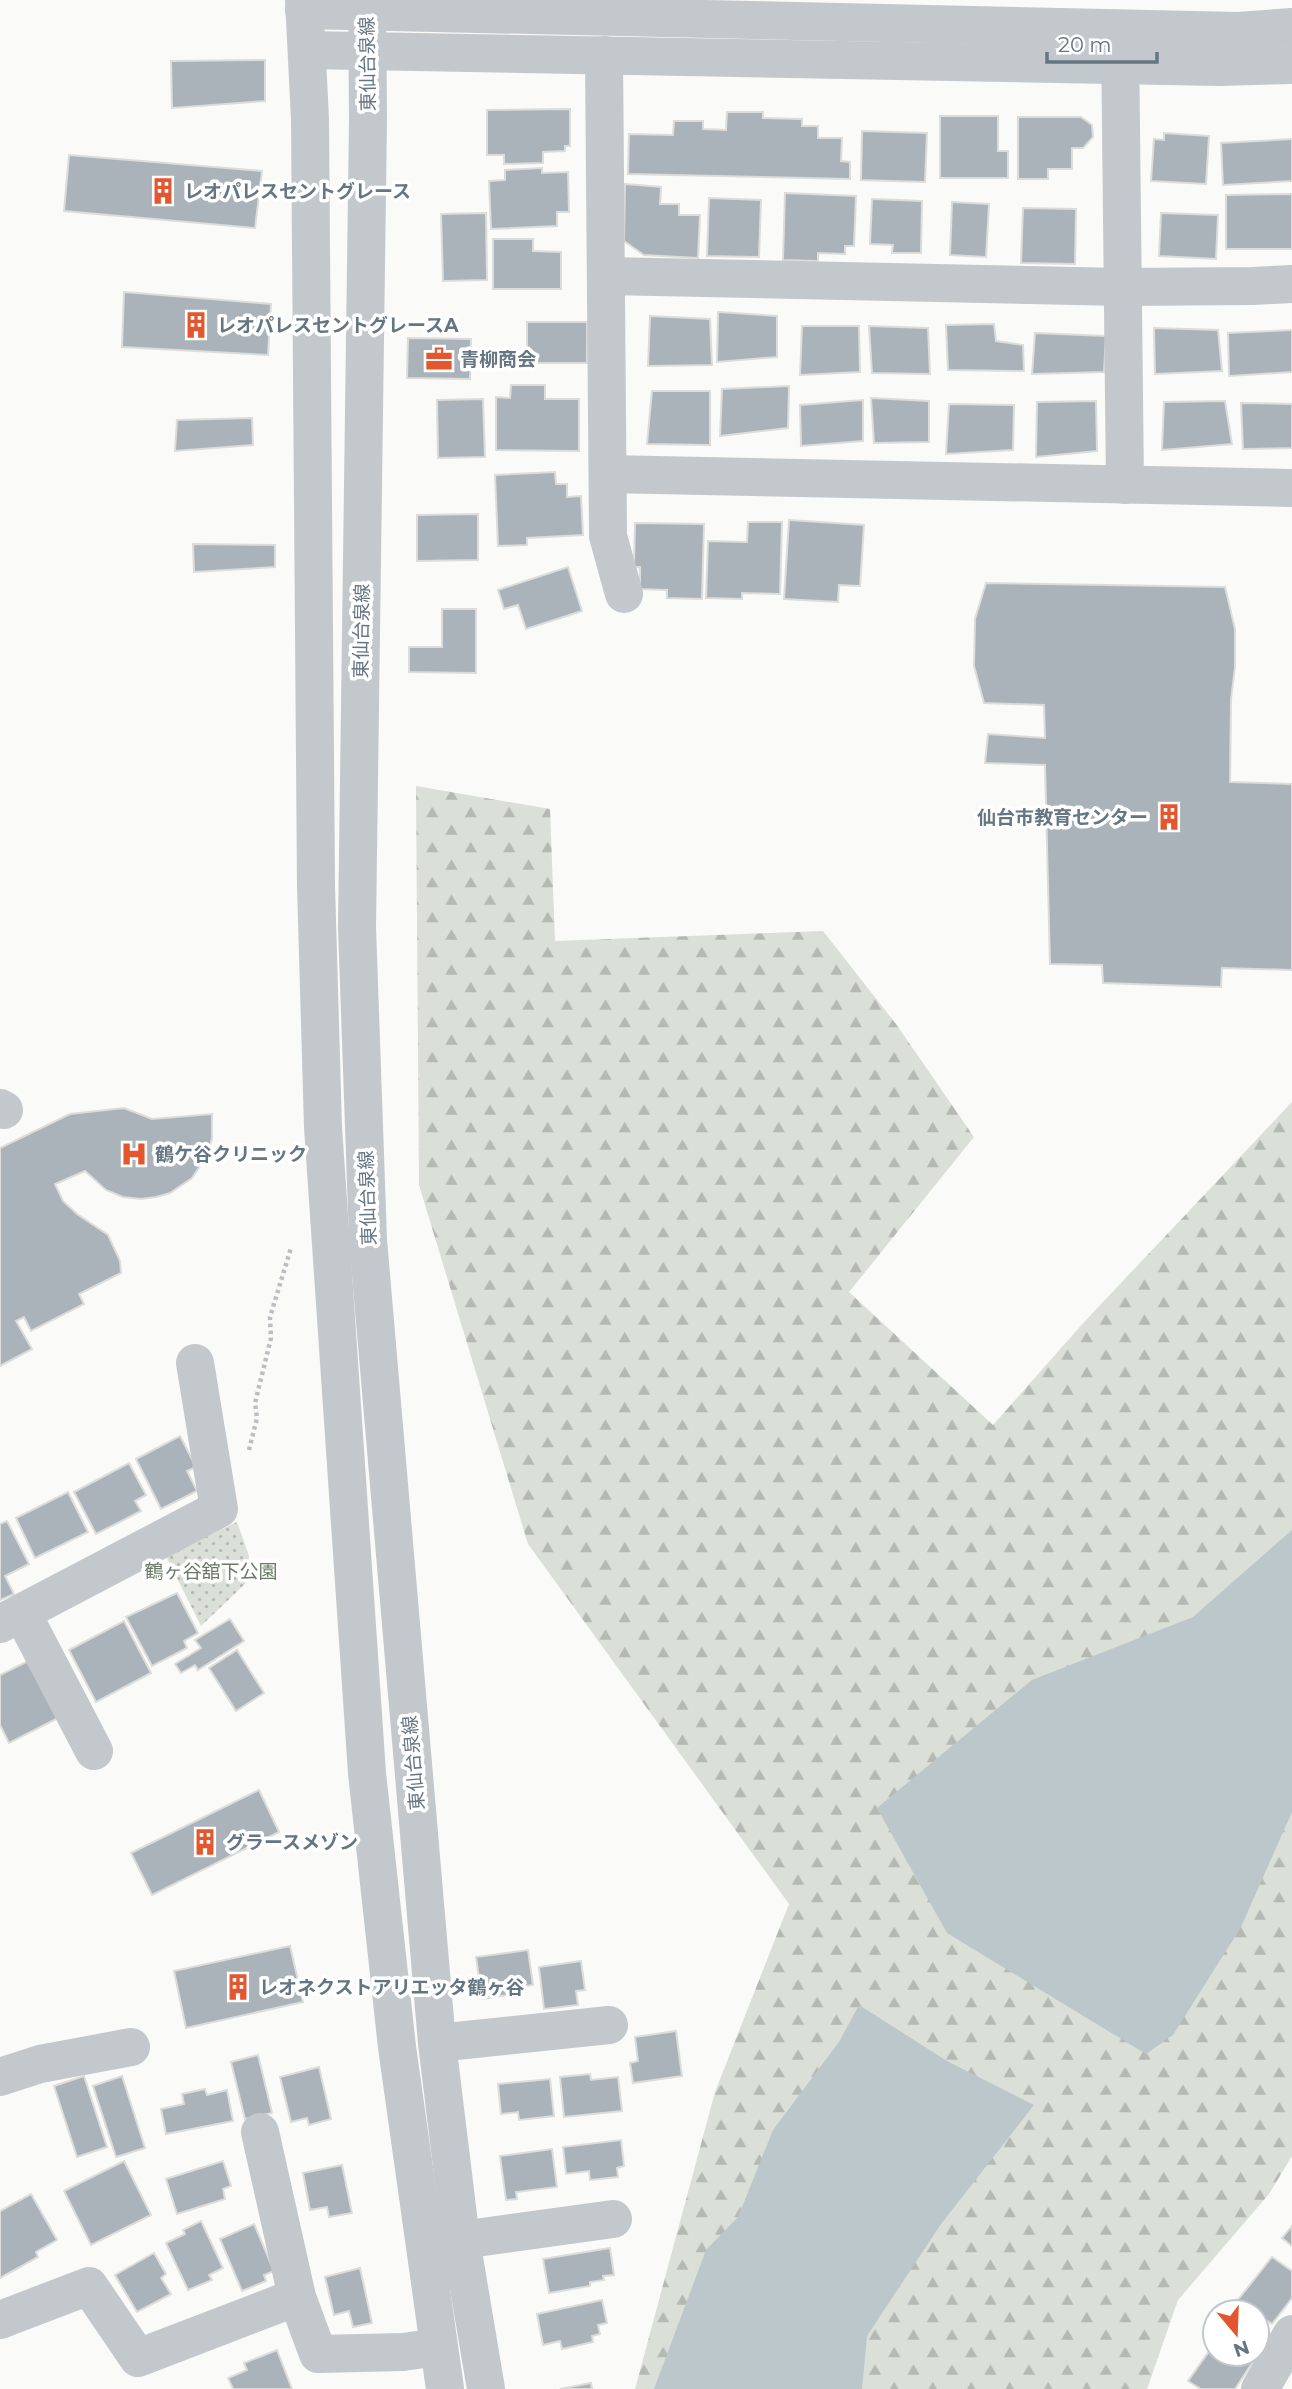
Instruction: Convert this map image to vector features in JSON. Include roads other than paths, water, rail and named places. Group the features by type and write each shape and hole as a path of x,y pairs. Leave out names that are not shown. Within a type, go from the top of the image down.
{"street":[{"path":"444,2389 397,2047 367,1773 323,1127 316,885 310,119 304,5 1072,13 1120,47 1219,67 1292,65"},
{"name":"東仙台泉線","path":"367,5 357,927 368,1240 437,2043 461,2240 486,2389"},
{"path":"307,50 604,55 1120,47 1238,31 1292,27"},
{"path":"1120,47 1125,485"},
{"path":"604,55 608,536 624,594"},
{"path":"606,276 1122,287 1292,284"},
{"path":"608,474 1292,488"},
{"path":"94,1751 11,1619 219,1509 195,1363"},
{"path":"437,2043 609,2025"},
{"path":"0,2077 40,2064 131,2046"},
{"path":"260,2132 297,2297 317,2354 403,2352 438,2347"},
{"path":"461,2240 613,2219"},
{"path":"0,2320 89,2286 138,2358 297,2297"},
{"path":"1260,2389 1291,2337"}],"place":[{"name":"レオパレスセントグレース","path":"163,191"},
{"name":"レオパレスセントグレースA","path":"196,325"},
{"name":"青柳商会","path":"439,359"},
{"name":"仙台市教育センター","path":"1169,817"},
{"name":"鶴ケ谷クリニック","path":"134,1154"},
{"name":"グラースメゾン","path":"205,1842"},
{"name":"レオネクストアリエッタ鶴ヶ谷","path":"238,1987"}],"park label":[{"name":"鶴ヶ谷舘下公園","path":"211,1571"}]}
